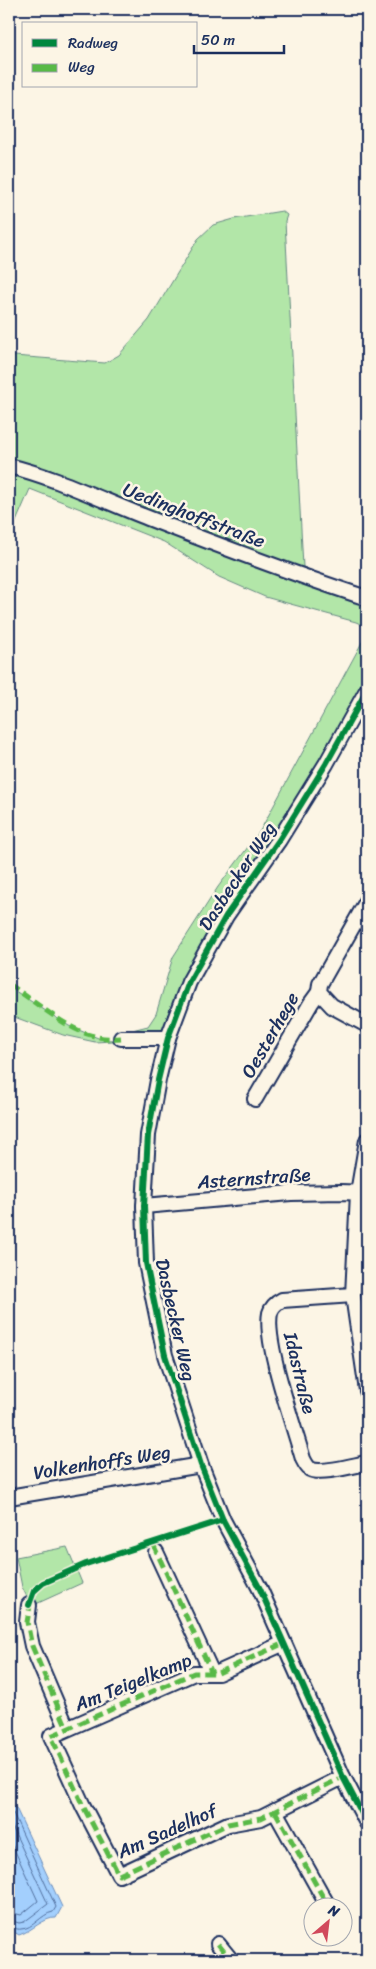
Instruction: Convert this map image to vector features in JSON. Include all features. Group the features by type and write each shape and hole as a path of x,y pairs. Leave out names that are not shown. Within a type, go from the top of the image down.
{"street":[{"name":"Uedinghoffstraße","path":"9,466 65,485 150,519 367,598"},
{"name":"Dasbecker Weg","path":"367,690 279,840 226,916 195,968 168,1038 148,1135 144,1206 146,1263 165,1356 201,1466 223,1520 260,1589 282,1644 342,1777 367,1823"},
{"name":"Oesterhege","path":"255,1099 319,992 320,984 367,901"},
{"name":"Oesterhege","path":"319,992 332,1006 367,1025"},
{"path":"122,1038 168,1038"},
{"path":"367,1140 353,1295 367,1391"},
{"name":"Asternstraße","path":"144,1206 291,1193 363,1193"},
{"name":"Idastraße","path":"353,1295 282,1300 276,1303 270,1314 270,1337 307,1466 312,1470 324,1471 367,1463"},
{"name":"Volkenhoffs Weg","path":"9,1497 201,1466"},
{"name":"Am Teigelkamp","path":"156,1552 212,1673"},
{"name":"Am Teigelkamp","path":"29,1605 26,1622 32,1646 67,1728"},
{"name":"Am Teigelkamp","path":"83,1806 51,1736 194,1673 218,1673 282,1644"},
{"name":"Am Sadelhof","path":"83,1806 120,1875 228,1824 261,1818 342,1777"},
{"path":"275,1811 322,1896"},
{"path":"218,1944 231,1960"}],"green space":[{"path":"282,211 287,215 285,221 303,567 367,593 367,627 356,622 265,597 219,577 164,542 30,489 9,538 9,358 12,359 14,356 105,363 119,355 149,320 198,239 213,225 234,219"},
{"path":"367,633 367,675 321,758 196,958 165,1029 153,1034 129,1034 132,1030 148,1026 156,1014 173,957 218,887 260,831"},
{"path":"9,987 69,1026 103,1040 148,1039 95,1042 63,1035 9,1015"},
{"path":"67,1547 82,1583 36,1604 29,1601 22,1587 16,1557"}],"water":[{"path":"9,1805 16,1808 62,1907 56,1918 42,1922 19,1935 9,1929"}],"marked path":[{"path":"9,984 77,1030 100,1037 121,1038"},
{"path":"153,1544 212,1673"},
{"path":"31,1601 27,1622 32,1646 67,1728"},
{"path":"282,1644 218,1673 194,1673 51,1736 83,1806 119,1875 228,1824 261,1818 343,1777"},
{"path":"275,1811 322,1896"},
{"path":"218,1944 231,1960"}],"cycle path":[{"path":"367,690 326,764 279,840 226,916 189,982 168,1038 158,1080 148,1135 144,1206 146,1263 165,1355 201,1465 223,1520 260,1589 343,1777 367,1823"},
{"path":"29,1605 34,1591 43,1583 86,1564 223,1520"}]}
